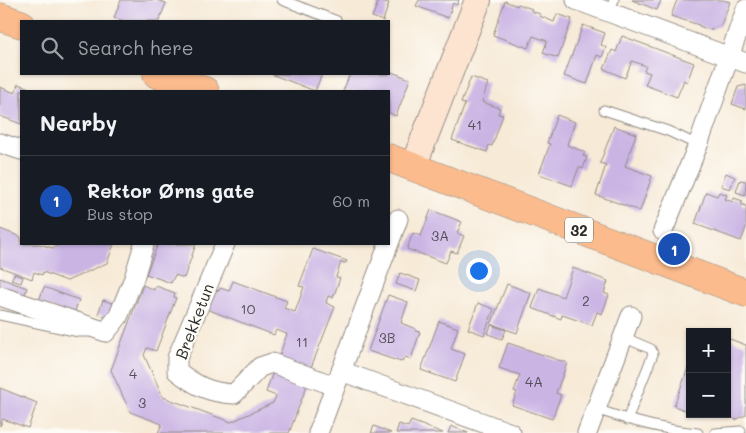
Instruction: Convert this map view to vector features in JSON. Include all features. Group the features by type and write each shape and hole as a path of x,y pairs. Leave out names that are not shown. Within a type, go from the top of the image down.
{"main road":[{"path":"401,162 478,0"},
{"path":"0,17 20,24"},
{"path":"160,75 203,90"},
{"name":"32","path":"401,162 746,293"}],"street":[{"path":"576,0 612,6 737,59"},
{"path":"663,231 698,145 737,59 746,9"},
{"path":"0,144 20,150"},
{"path":"390,240 398,219"},
{"path":"0,296 106,332 118,317 134,278 144,245"},
{"name":"Brekketun","path":"225,245 177,358 177,371 192,383 215,393 234,394 260,367 272,363 338,378"},
{"path":"318,433 388,245"},
{"path":"588,433 632,316"},
{"path":"338,378 511,433"}],"lane":[{"path":"282,0 334,20"},
{"path":"604,110 668,131 698,145"},
{"path":"0,316 79,332 106,332"},
{"path":"623,337 651,349 653,354 627,420"},
{"path":"596,410 627,420 674,431 698,433"},
{"path":"715,433 741,431"}],"building":[{"path":"121,0 156,0 166,3 159,20 121,20 114,18"},
{"path":"379,0 389,3 383,20 372,17"},
{"path":"419,0 459,0 457,5 453,3 448,18 416,6"},
{"path":"632,0 661,0 657,10"},
{"path":"677,0 723,0 730,2 721,25 710,30 671,16"},
{"path":"505,1 532,9 531,11 554,22 557,14 572,19 558,58 543,53 547,41 533,36 528,48 493,35"},
{"path":"583,25 605,33 601,45 606,47 602,57 597,55 587,84 564,76"},
{"path":"622,36 694,63 687,82 684,80 677,97 645,85 650,73 644,71 646,66 632,61 625,78 604,69 612,50 616,52"},
{"path":"390,71 410,79 396,116 390,113 390,90 343,90 350,75 390,75"},
{"path":"274,75 322,75 315,90"},
{"path":"471,77 488,83 482,102 500,108 498,114 503,115 492,146 489,145 487,152 452,140 465,104 461,103"},
{"path":"18,84 35,90 20,90 20,124 0,116 0,87 15,93"},
{"path":"746,85 746,109 732,104 738,87"},
{"path":"557,115 575,122 567,145 585,152 583,156 587,157 583,169 579,167 572,186 539,174 550,144 547,143"},
{"path":"614,126 636,134 625,166 652,176 640,211 596,195 606,165 600,163"},
{"path":"726,173 735,177 730,189 721,186"},
{"path":"740,180 746,181 745,195 736,192"},
{"path":"706,192 717,196 719,192 727,195 725,199 733,202 734,198 743,201 741,204 746,206 746,228 741,241 695,224"},
{"path":"431,210 462,222 457,233 464,236 457,253 451,251 446,263 407,249 413,233 421,236"},
{"path":"0,229 20,237 20,245 43,245 52,248 60,245 114,245 107,263 67,281 43,272 42,275 34,272 32,279 0,267"},
{"path":"158,245 196,245 184,278 175,275 171,283 146,274"},
{"path":"313,249 347,261 346,263 341,262 336,277 340,278 333,298 328,296 326,303 335,307 310,370 278,359 287,334 276,330 274,335 204,308 211,288 219,291 220,288 229,291 233,281 287,301 284,308 295,312 304,287 299,286"},
{"path":"573,268 608,281 604,293 609,295 602,314 597,312 592,325 562,315 561,319 532,308 539,288 563,297"},
{"path":"400,273 420,280 416,291 396,284"},
{"path":"14,274 23,277 21,283 11,280"},
{"path":"0,278 27,288 24,297 0,288"},
{"path":"507,284 531,293 517,333 491,324"},
{"path":"143,285 154,290 156,286 175,293 174,297 176,298 156,351 147,348 144,355 163,397 231,422 273,403 276,396 266,392 273,372 307,385 289,433 158,433 162,424 130,412 111,370"},
{"path":"44,287 79,300 73,316 38,303"},
{"path":"388,295 408,302 401,323 420,332 411,359 405,357 401,362 368,351"},
{"path":"103,300 115,304 110,319 98,314"},
{"path":"478,303 494,309 484,335 468,329"},
{"path":"439,321 458,328 451,349 465,354 455,382 421,370"},
{"path":"491,325 506,330 502,339 488,334"},
{"path":"731,339 746,345 746,415 735,420 731,415"},
{"path":"508,343 567,363 556,393 561,395 552,419 512,405 517,392 514,391 520,375 499,368"},
{"path":"686,374 686,410 674,406"},
{"path":"0,388 37,403 28,428 3,419 0,426"},
{"path":"411,421 443,433 396,433 399,424 408,427"},
{"path":"374,426 391,433 371,433"},
{"path":"451,426 468,433 448,433"}],"place":[{"name":"Rektor Ørns gate","path":"674,249"}]}
